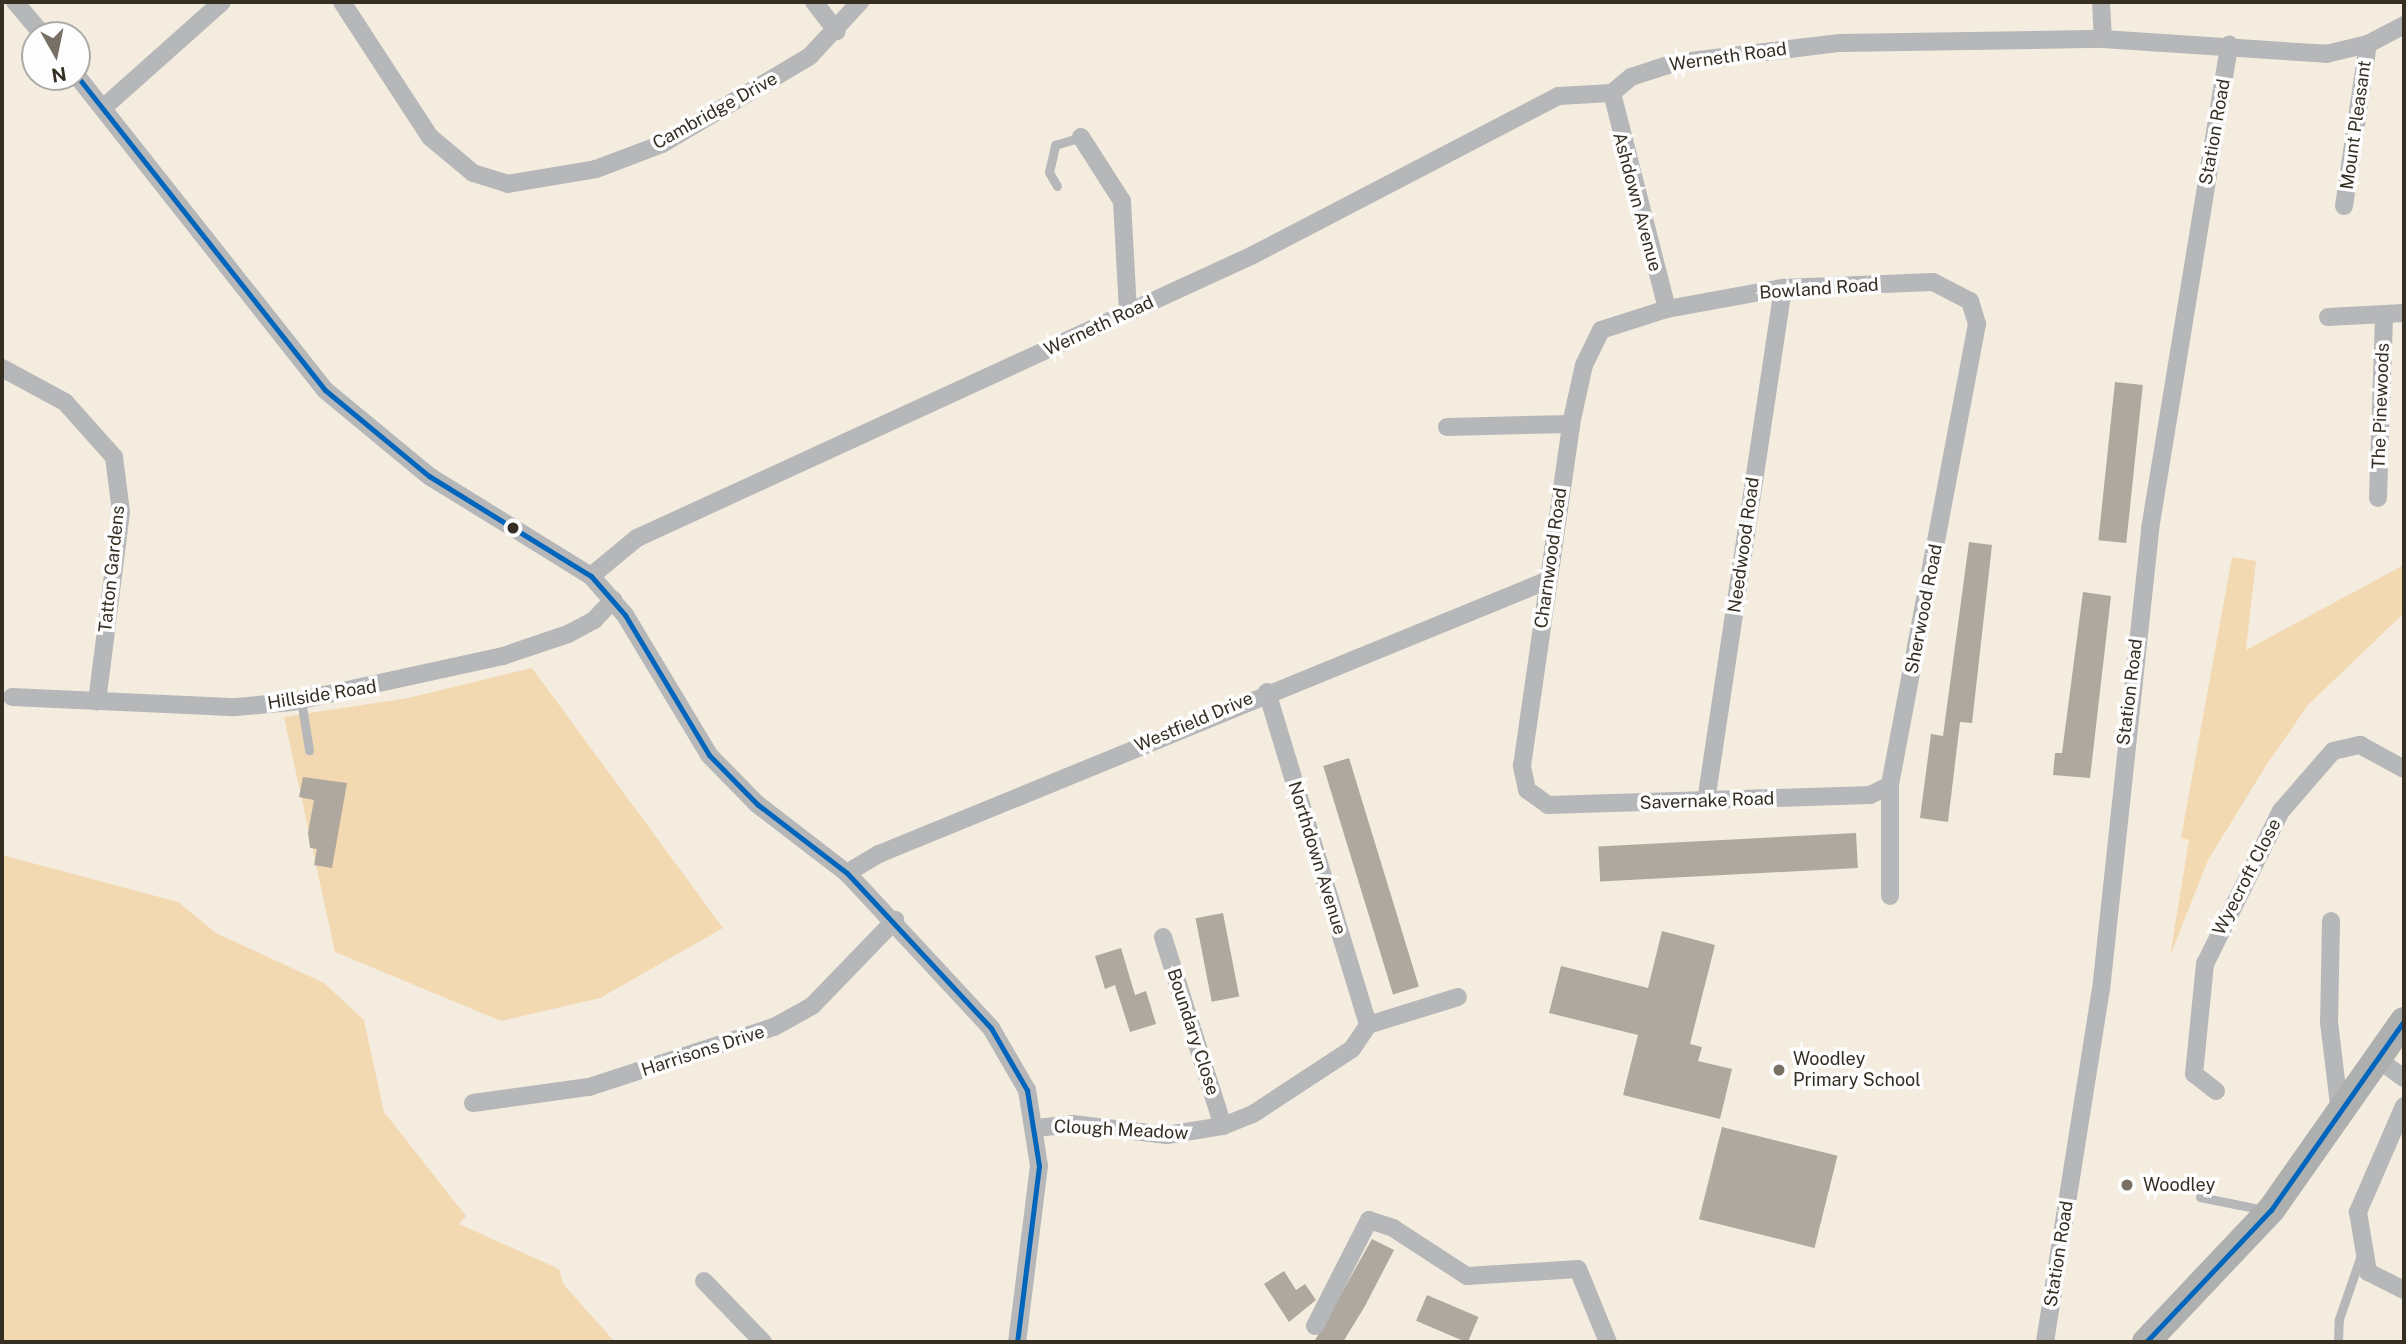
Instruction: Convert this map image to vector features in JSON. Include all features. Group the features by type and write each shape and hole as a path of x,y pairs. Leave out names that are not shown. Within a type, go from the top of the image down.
{"main road":[{"path":"2146,1342 2271,1210 2340,1116 2404,1021"}],"street":[{"path":"15,2 31,21"},
{"path":"103,108 222,2"},
{"name":"Cambridge Drive","path":"342,2 430,136 474,173 508,184 596,169 662,144 810,56 837,31 860,2"},
{"path":"814,2 837,31"},
{"path":"2101,2 2103,39"},
{"name":"Werneth Road","path":"590,576 637,538 1128,313 1558,96 1612,93 1651,68 1757,51 1840,43 2103,39 2229,44 2326,54 2368,44 2404,25"},
{"name":"Station Road","path":"2045,1342 2101,990 2150,529 2229,44"},
{"name":"Mount Pleasant","path":"2344,206 2368,44"},
{"path":"89,91 269,324 349,414 429,476 590,576 613,600 709,755 757,804 847,873 895,920 1013,1059 1036,1128 1038,1198 1017,1342"},
{"name":"Ashdown Avenue","path":"1612,93 1667,309"},
{"path":"1081,137 1122,201 1128,313"},
{"name":"Bowland Road","path":"1601,330 1667,309 1783,288 1933,282 1970,301 1977,324"},
{"name":"Needwood Road","path":"1706,802 1783,288"},
{"path":"2328,317 2404,313"},
{"name":"The Pinewoods","path":"2378,498 2384,315"},
{"name":"Sherwood Road","path":"1890,896 1890,785 1977,324"},
{"name":"Charnwood Road","path":"1527,790 1522,766 1546,581 1571,424 1584,365 1601,330"},
{"name":"Tatton Gardens","path":"2,368 65,402 114,457 121,512 97,701"},
{"path":"1447,427 1571,424"},
{"name":"Westfield Drive","path":"847,873 1267,692 1546,581"},
{"name":"Hillside Road","path":"12,696 236,707 301,700 503,656 568,634 594,621 613,600"},
{"name":"Northdown Avenue","path":"1267,692 1367,1025"},
{"name":"Wyecroft Close","path":"2216,1091 2194,1074 2205,964 2280,811 2301,782 2341,748 2370,747 2404,769"},
{"name":"Savernake Road","path":"1527,790 1548,805 1870,795 1890,785"},
{"name":"Harrisons Drive","path":"473,1103 589,1087 775,1027 812,1006 895,920"},
{"path":"2331,921 2329,1022 2340,1116"},
{"name":"Boundary Close","path":"1163,937 1223,1126"},
{"path":"1367,1025 1458,996"},
{"name":"Clough Meadow","path":"1036,1128 1073,1124 1167,1135 1223,1126 1254,1114 1352,1049 1367,1025"},
{"path":"2379,1060 2404,1078"},
{"path":"2404,1106 2358,1212 2368,1272 2404,1290"},
{"path":"1315,1326 1369,1220 1393,1228 1467,1276 1578,1269 1608,1342"},
{"path":"704,1281 763,1342"}],"lane":[{"path":"1057,186 1049,172 1055,145 1081,137"},
{"path":"301,700 309,750"},
{"path":"2200,1197 2271,1210"},
{"path":"2338,1342 2339,1319 2364,1247"}],"shaded area":[{"path":"2232,557 2256,561 2246,650 2404,565 2404,613 2308,705 2267,764 2208,860 2170,956 2189,840 2181,838"},
{"path":"532,668 723,928 600,998 501,1021 335,952 284,717 408,698"},
{"path":"2,855 178,902 216,933 324,983 364,1020 384,1112 466,1216 459,1224 559,1269 564,1285 615,1342 2,1342"}],"building":[{"path":"2115,382 2143,385 2126,543 2098,540"},
{"path":"1969,542 1992,545 1972,723 1960,722 1948,822 1920,818 1931,734 1943,736"},
{"path":"2083,592 2111,596 2090,778 2053,775 2055,753 2062,753"},
{"path":"1349,758 1419,987 1393,994 1323,766"},
{"path":"303,777 347,783 332,868 314,865 317,849 310,848 308,833 314,800 299,797"},
{"path":"1856,833 1858,868 1600,881 1598,847"},
{"path":"1223,913 1239,996 1212,1002 1196,918"},
{"path":"1662,931 1715,945 1690,1044 1702,1047 1698,1061 1732,1069 1720,1119 1623,1095 1638,1035 1549,1013 1561,966 1648,988"},
{"path":"1121,948 1135,995 1146,991 1156,1024 1130,1032 1115,985 1105,989 1095,956"},
{"path":"1722,1127 1837,1156 1814,1248 1699,1219"},
{"path":"1372,1239 1394,1250 1365,1306 1343,1342 1314,1342"},
{"path":"1284,1271 1296,1290 1305,1284 1316,1300 1289,1322 1264,1284"},
{"path":"1427,1295 1479,1317 1468,1342 1416,1321"}],"transit line":[{"path":"89,91 325,390 429,476 591,576 625,615 709,755 757,804 847,873 991,1028 1027,1090 1039,1166 1017,1342"},
{"path":"2146,1342 2271,1210 2404,1021"}],"place":[{"name":"Woodley Primary School","path":"1779,1070"},
{"name":"Woodley","path":"2127,1185"}]}
